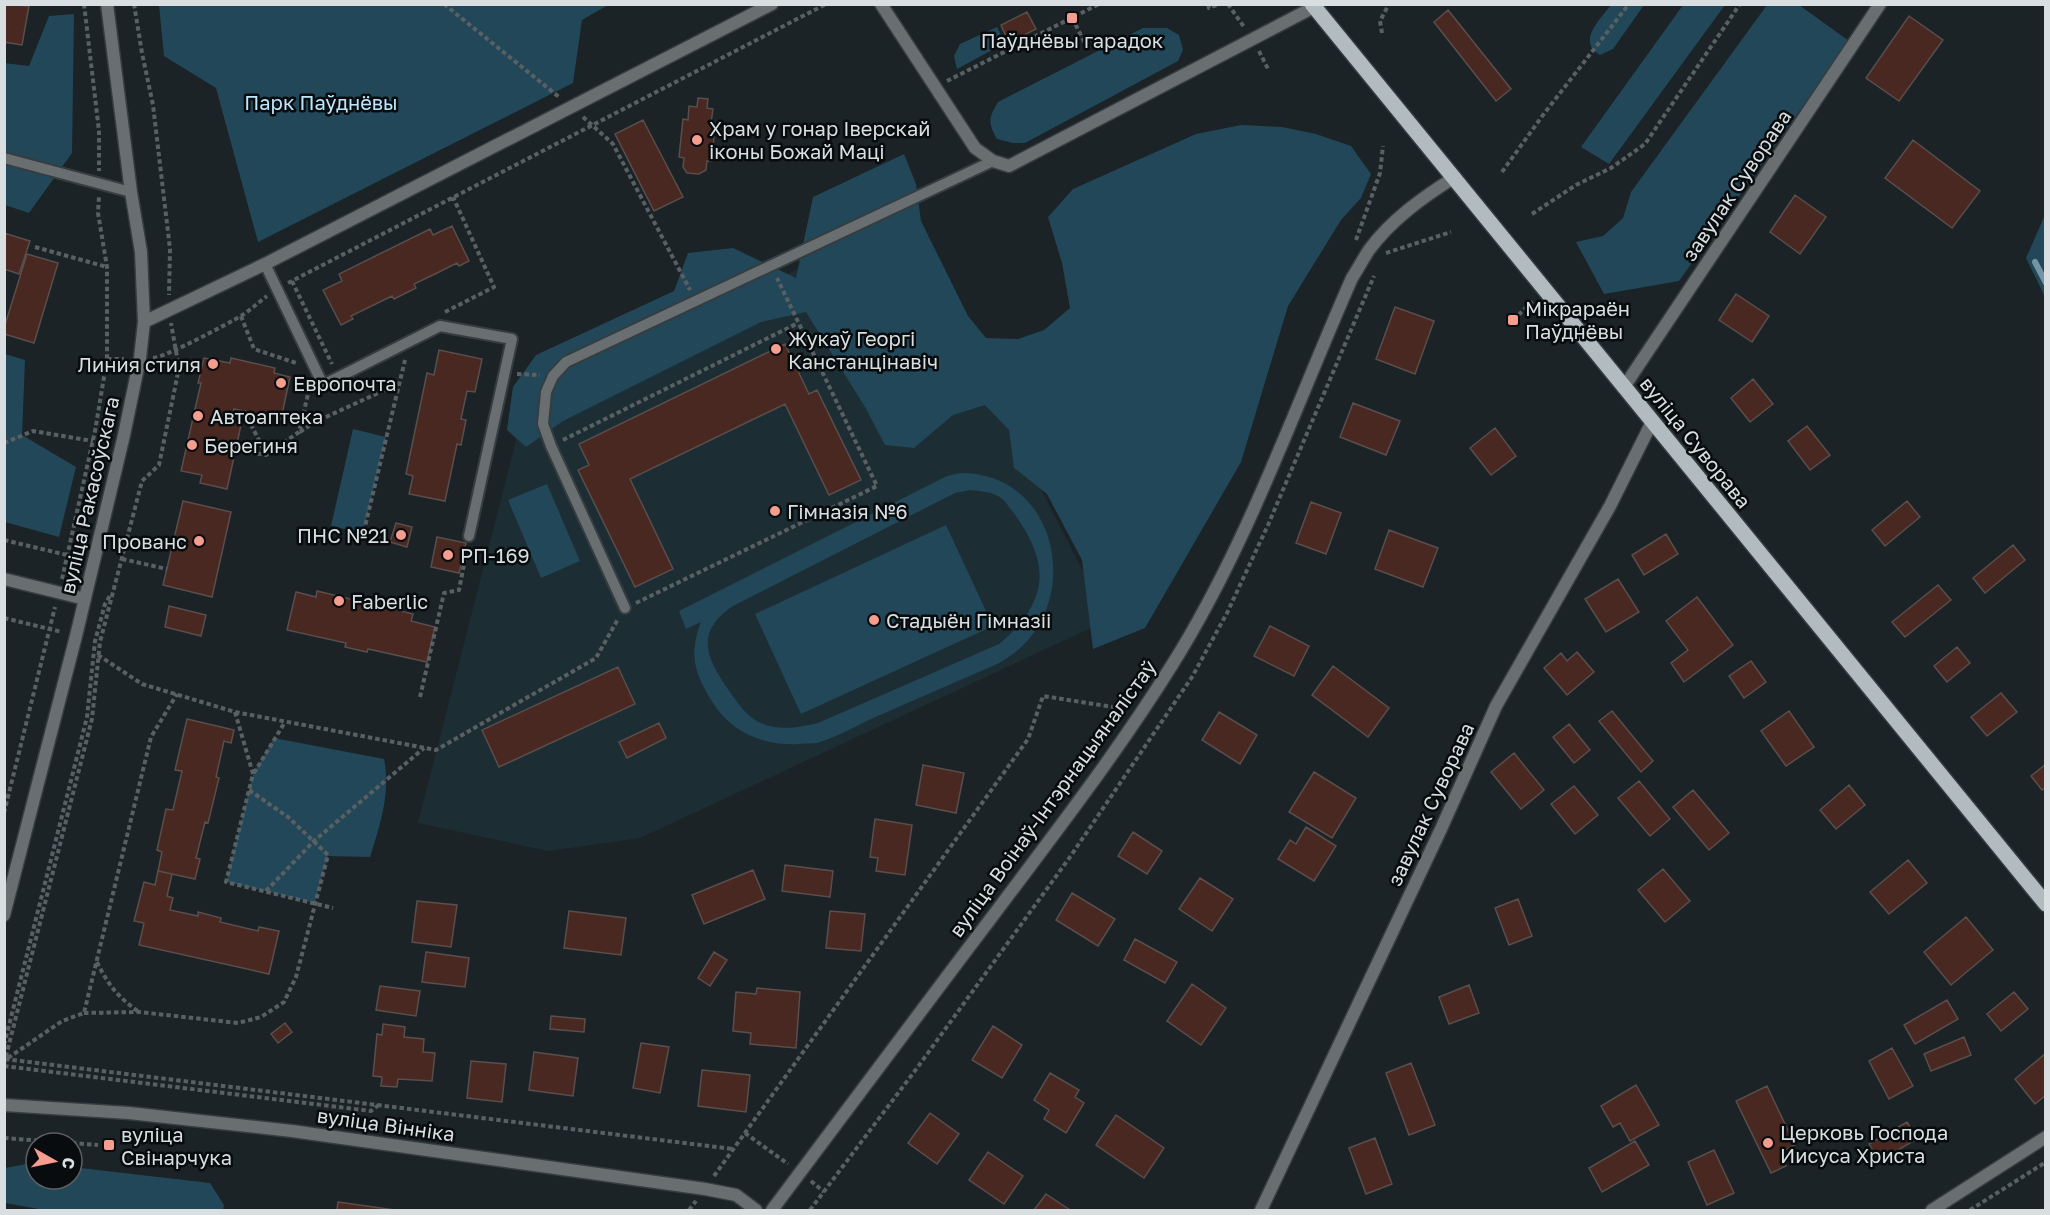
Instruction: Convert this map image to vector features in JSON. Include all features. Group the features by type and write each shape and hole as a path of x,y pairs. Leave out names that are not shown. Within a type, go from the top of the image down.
{"main road":[{"name":"вуліца Суворава","path":"1313,5 2046,904"}],"street":[{"name":"вуліца Ракасоўскага","path":"4,915 76,636 140,358 144,322 141,252 130,192 107,4"},
{"path":"144,322 266,264 772,4"},
{"path":"881,4 975,148 993,160 1009,166 1253,39 1313,5"},
{"name":"завулак Суворава","path":"1624,387 1880,4"},
{"name":"вуліца Воінаў-Інтэрнацыяналістаў","path":"771,1210 1041,852 1167,674 1232,558 1352,278 1369,250 1391,225 1425,196 1455,177"},
{"name":"завулак Суворава","path":"1261,1210 1441,829 1496,706 1610,506 1652,422"},
{"path":"4,579 85,599"},
{"name":"вуліца Вінніка","path":"4,1105 129,1113 292,1131 705,1189 736,1195 756,1210"},
{"path":"1932,1210 2046,1137"}],"lane":[{"path":"4,158 130,192"},
{"path":"625,608 543,424 546,392 553,376 566,362 993,160"},
{"path":"266,264 322,384 440,326 512,339 469,536"}],"path":[{"path":"135,4 153,105 170,249"},
{"path":"444,4 572,107"},
{"path":"4,1045 87,717 105,604 113,591 142,481 159,465 179,368 177,349 241,316 277,288 826,4"},
{"path":"935,87 1099,4"},
{"path":"1208,4 1209,8 1219,4"},
{"path":"1228,4 1253,39"},
{"path":"1383,33 1380,21 1389,4"},
{"path":"1502,172 1629,4"},
{"path":"1532,214 1576,185 1611,168 1645,144 1740,4"},
{"path":"1072,18 1085,43"},
{"path":"593,125 613,144 696,301"},
{"path":"1355,242 1380,173 1383,146"},
{"path":"441,314 494,287 453,197"},
{"path":"35,247 107,267"},
{"path":"98,655 142,684 235,712 436,750 596,658 625,608 877,486 775,271"},
{"path":"292,281 334,367"},
{"path":"1513,320 1545,289"},
{"path":"241,316 254,349 297,363"},
{"path":"551,446 798,322"},
{"path":"362,539 408,342"},
{"path":"504,374 553,376"},
{"path":"235,450 266,455 313,423 400,382"},
{"path":"299,432 309,388"},
{"path":"244,411 266,455"},
{"path":"4,443 33,432 93,441"},
{"path":"420,697 444,594 459,590 469,536"},
{"path":"4,540 67,555"},
{"path":"122,559 167,569"},
{"path":"4,618 98,641"},
{"path":"98,641 92,719 4,1065 370,1111 380,1104"},
{"path":"84,1013 151,737 177,694"},
{"path":"689,1210 1028,739 1043,696 1119,708 1132,697"},
{"path":"235,712 253,774"},
{"path":"285,722 253,774 226,882 333,908"},
{"path":"266,891 314,841 425,748"},
{"path":"6,1059 62,1021 84,1013 139,1012 238,1023 261,1017 284,1002 296,976 328,855 288,817 249,789"},
{"path":"97,961 107,982 121,999 139,1012"},
{"path":"6,1059 734,1149"},
{"path":"745,1133 824,1191"},
{"path":"4,1138 24,1139"},
{"path":"84,1144 98,1145"},
{"path":"1970,1210 2046,1162"}],"shaded area":[{"name":"Гімназія №6","path":"902,218 1108,620 640,838 548,851 418,823 526,402"}],"green space":[{"name":"Парк Паўднёвы","path":"159,4 608,5 582,20 573,83 258,242 216,88 164,56"},
{"path":"1611,5 1644,5 1613,49 1600,55 1593,50 1590,37 1597,23"},
{"path":"1683,5 1725,5 1609,164 1581,147"},
{"path":"1767,5 1799,5 1849,41 1679,281 1604,294 1576,242 1603,236 1623,218 1631,192"},
{"path":"74,14 72,153 29,213 5,205 4,63 29,66 49,16"},
{"path":"997,27 1005,43 957,69 954,56 960,44"},
{"path":"1143,28 1167,28 1179,35 1183,50 1178,61 1025,143 997,139 990,121 998,102"},
{"path":"1241,125 1282,127 1316,134 1351,146 1371,174 1361,198 1341,220 1288,306 1241,462 1145,628 1093,649 1082,560 1047,494 1014,468 1009,430 985,405 953,415 914,448 885,445 865,407 806,312 761,322 563,421 526,447 507,430 513,387 536,355 674,291 688,253 733,248 796,278 813,197 904,154 916,184 921,221 968,316 986,338 1018,339 1044,330 1070,308 1062,263 1048,217 1073,189 1196,134"},
{"path":"2045,215 2045,297 2026,258"},
{"path":"5,354 25,360 22,435 76,467 59,537 5,522"},
{"path":"353,429 386,437 363,533 331,526"},
{"path":"960,473 995,479 1023,496 1042,521 1052,551 1053,584 1044,615 1026,643 997,664 817,743 773,743 739,730 713,703 698,674 694,655 701,622 686,629 679,611 947,476","holes":["970,490 994,494 1001,498 1025,530 1035,550 1039,571 1037,593 1022,622 1011,633 999,644 818,723 784,728 770,726 744,711 722,680 710,657 708,636 720,616 733,606 955,493"]},
{"path":"547,484 580,561 541,578 508,500"},
{"name":"Стадыён Гімназіі","path":"946,525 993,626 801,714 755,614"},
{"path":"274,738 384,759 385,797 381,821 370,857 328,856 315,903 226,882 253,774"},
{"path":"24,1164 24,1191 84,1191 84,1168 210,1183 224,1205 223,1210 44,1210 5,1203 5,1168"}],"building":[{"path":"4,4 29,6 22,45 4,42"},
{"path":"1448,10 1511,89 1496,101 1434,22"},
{"path":"1027,12 1036,29 1009,43 1001,25"},
{"path":"1909,16 1943,40 1899,101 1866,78"},
{"name":"Храм у гонар Іверскай іконы Божай Маці","path":"698,98 708,99 707,108 713,109 711,123 715,123 712,161 707,161 706,170 699,174 687,173 683,167 684,158 679,157 683,119 688,120 689,106 697,107"},
{"path":"643,120 683,197 654,211 615,134"},
{"path":"1913,140 1980,191 1952,228 1885,178"},
{"path":"1795,195 1826,217 1800,254 1770,232"},
{"path":"452,226 469,261 459,266 457,263 414,284 416,288 394,299 392,296 351,316 353,319 341,325 323,290 342,281 339,274 430,229 433,235"},
{"path":"4,233 30,241 19,274 4,269"},
{"path":"27,254 58,263 34,343 4,334"},
{"path":"1736,294 1769,316 1752,342 1719,320"},
{"path":"1395,307 1434,321 1415,374 1376,359"},
{"path":"785,344 809,394 817,390 861,480 829,495 785,404 630,479 673,569 635,587 578,470 589,465 579,444"},
{"path":"439,350 482,359 475,392 467,391 461,419 466,420 461,445 457,444 445,501 409,494 413,476 406,474 427,373 434,375"},
{"path":"204,358 230,363 231,358 275,368 274,373 290,377 281,419 234,409 232,423 241,425 227,489 200,483 202,475 181,471 201,383 198,383"},
{"path":"1753,379 1773,404 1750,422 1731,398"},
{"path":"1353,403 1400,421 1386,455 1340,437"},
{"path":"1807,426 1830,455 1810,470 1788,441"},
{"path":"1495,428 1516,456 1491,475 1470,448"},
{"name":"Прованс","path":"183,501 231,512 212,597 163,585"},
{"path":"1907,501 1920,517 1885,546 1872,530"},
{"path":"1311,502 1341,513 1326,554 1296,543"},
{"name":"ПНС №21","path":"396,523 412,527 407,547 390,542"},
{"path":"1389,530 1438,548 1423,587 1375,569"},
{"path":"1666,534 1678,554 1644,575 1632,555"},
{"name":"РП-169","path":"437,537 466,543 459,573 431,567"},
{"path":"2013,545 2025,560 1985,593 1973,578"},
{"path":"1618,579 1639,612 1606,632 1585,599"},
{"path":"1938,585 1951,600 1905,637 1892,622"},
{"path":"317,591 413,614 411,621 435,627 427,662 368,649 367,652 345,647 346,643 287,630 296,592 316,597"},
{"path":"1697,597 1733,645 1684,682 1671,663 1688,650 1666,621"},
{"path":"169,606 206,615 201,636 165,627"},
{"path":"1270,626 1309,646 1294,676 1254,656"},
{"path":"1957,647 1970,663 1947,682 1934,666"},
{"path":"1577,652 1594,672 1567,695 1544,668 1561,653 1567,661"},
{"path":"1751,661 1766,682 1744,698 1729,676"},
{"path":"1333,666 1389,708 1368,737 1312,695"},
{"path":"618,667 635,704 499,767 482,730"},
{"path":"2001,693 2017,712 1987,736 1971,717"},
{"path":"1612,711 1653,761 1641,772 1599,721"},
{"path":"1789,711 1814,747 1786,766 1761,731"},
{"path":"1219,712 1257,735 1240,764 1202,740"},
{"path":"187,719 234,730 231,743 224,741 216,777 219,778 208,823 205,822 196,858 200,859 195,879 158,871 162,852 157,850 166,809 173,810 182,771 175,770"},
{"path":"659,723 666,738 627,758 619,742"},
{"path":"1569,724 1590,750 1574,763 1553,737"},
{"path":"1514,753 1544,790 1521,809 1491,772"},
{"path":"2046,764 2046,787 2042,790 2031,776"},
{"path":"923,765 964,773 956,813 916,805"},
{"path":"1314,772 1356,798 1332,838 1289,812"},
{"path":"1639,781 1670,819 1650,836 1618,798"},
{"path":"1849,785 1865,805 1836,829 1820,810"},
{"path":"1574,786 1598,815 1575,834 1551,804"},
{"path":"1693,790 1729,833 1709,850 1673,807"},
{"path":"875,819 912,825 905,875 876,871 878,858 870,857"},
{"path":"1306,827 1336,846 1314,881 1278,859 1290,840 1296,844"},
{"path":"1133,832 1162,851 1147,874 1118,856"},
{"path":"1908,860 1927,883 1889,914 1870,892"},
{"path":"785,865 833,871 830,897 782,891"},
{"path":"1663,869 1690,901 1665,922 1638,890"},
{"path":"753,870 765,899 704,924 692,895"},
{"path":"158,871 172,874 167,896 173,898 170,910 198,916 198,912 221,918 220,922 258,931 259,927 279,931 269,974 139,945 144,923 134,921 144,882 155,885"},
{"path":"1200,878 1233,899 1212,931 1179,909"},
{"path":"1072,893 1115,919 1098,946 1056,920"},
{"path":"1518,899 1532,936 1509,945 1495,908"},
{"path":"417,901 457,905 451,947 412,942"},
{"path":"569,911 626,918 621,955 564,948"},
{"path":"830,911 865,914 861,951 826,948"},
{"path":"1966,917 1993,950 1951,985 1924,952"},
{"path":"1135,939 1177,962 1165,983 1124,960"},
{"path":"426,952 469,958 465,987 422,982"},
{"path":"714,952 727,960 710,986 698,978"},
{"path":"1192,984 1226,1008 1201,1045 1167,1021"},
{"path":"1469,985 1479,1013 1449,1024 1439,997"},
{"path":"380,986 420,991 416,1016 376,1010"},
{"path":"757,988 800,992 796,1048 750,1044 751,1033 733,1031 736,992 756,994"},
{"path":"2014,992 2028,1009 2001,1031 1987,1014"},
{"path":"1947,1000 1958,1019 1915,1044 1904,1025"},
{"path":"551,1016 585,1019 584,1032 550,1029"},
{"path":"285,1023 292,1032 278,1043 271,1034"},
{"path":"383,1024 405,1027 404,1037 424,1039 423,1052 435,1053 432,1081 398,1079 397,1087 381,1086 382,1077 373,1076 377,1034 382,1035"},
{"path":"993,1026 1022,1045 1002,1078 972,1060"},
{"path":"1964,1037 1971,1055 1931,1071 1924,1054"},
{"path":"641,1043 669,1047 660,1093 633,1088"},
{"path":"1892,1048 1913,1086 1889,1099 1869,1061"},
{"path":"534,1052 578,1058 573,1096 529,1090"},
{"path":"2046,1053 2046,1095 2035,1104 2015,1079"},
{"path":"471,1061 506,1064 502,1102 467,1098"},
{"path":"1411,1063 1435,1125 1409,1135 1386,1073"},
{"path":"702,1070 750,1075 746,1112 698,1106"},
{"path":"1050,1073 1079,1090 1075,1097 1084,1103 1066,1133 1044,1119 1049,1110 1034,1100"},
{"path":"1636,1085 1659,1125 1630,1141 1620,1123 1613,1127 1601,1106"},
{"path":"1767,1086 1795,1145 1780,1152 1786,1166 1771,1173 1736,1101"},
{"path":"930,1113 959,1134 937,1164 908,1143"},
{"path":"1116,1115 1164,1148 1144,1178 1096,1145"},
{"path":"1907,1122 1917,1139 1879,1161 1869,1144"},
{"path":"1375,1138 1392,1184 1366,1194 1349,1148"},
{"path":"1635,1141 1649,1165 1602,1192 1589,1168"},
{"path":"1714,1150 1734,1193 1707,1205 1688,1162"},
{"path":"988,1152 1023,1176 1004,1204 969,1180"},
{"path":"1046,1194 1070,1210 1034,1210"},
{"path":"338,1202 395,1210 337,1210"}],"waterway":[{"path":"2035,262 2046,283"}],"place":[{"name":"Паўднёвы гарадок","path":"1072,18"},
{"name":"Храм у гонар Іверскай іконы Божай Маці","path":"697,140"},
{"name":"Мікрараён Паўднёвы","path":"1513,320"},
{"name":"Жукаў Георгі Канстанцінавіч","path":"776,349"},
{"name":"Линия стиля","path":"213,364"},
{"name":"Европочта","path":"281,383"},
{"name":"Автоаптека","path":"198,416"},
{"name":"Берегиня","path":"192,445"},
{"name":"Гімназія №6","path":"775,511"},
{"name":"ПНС №21","path":"401,535"},
{"name":"Прованс","path":"199,541"},
{"name":"РП-169","path":"448,555"},
{"name":"Faberlic","path":"339,601"},
{"name":"Стадыён Гімназіі","path":"874,620"},
{"name":"Церковь Господа Иисуса Христа","path":"1768,1143"},
{"name":"вуліца Свінарчука","path":"109,1145"}]}
